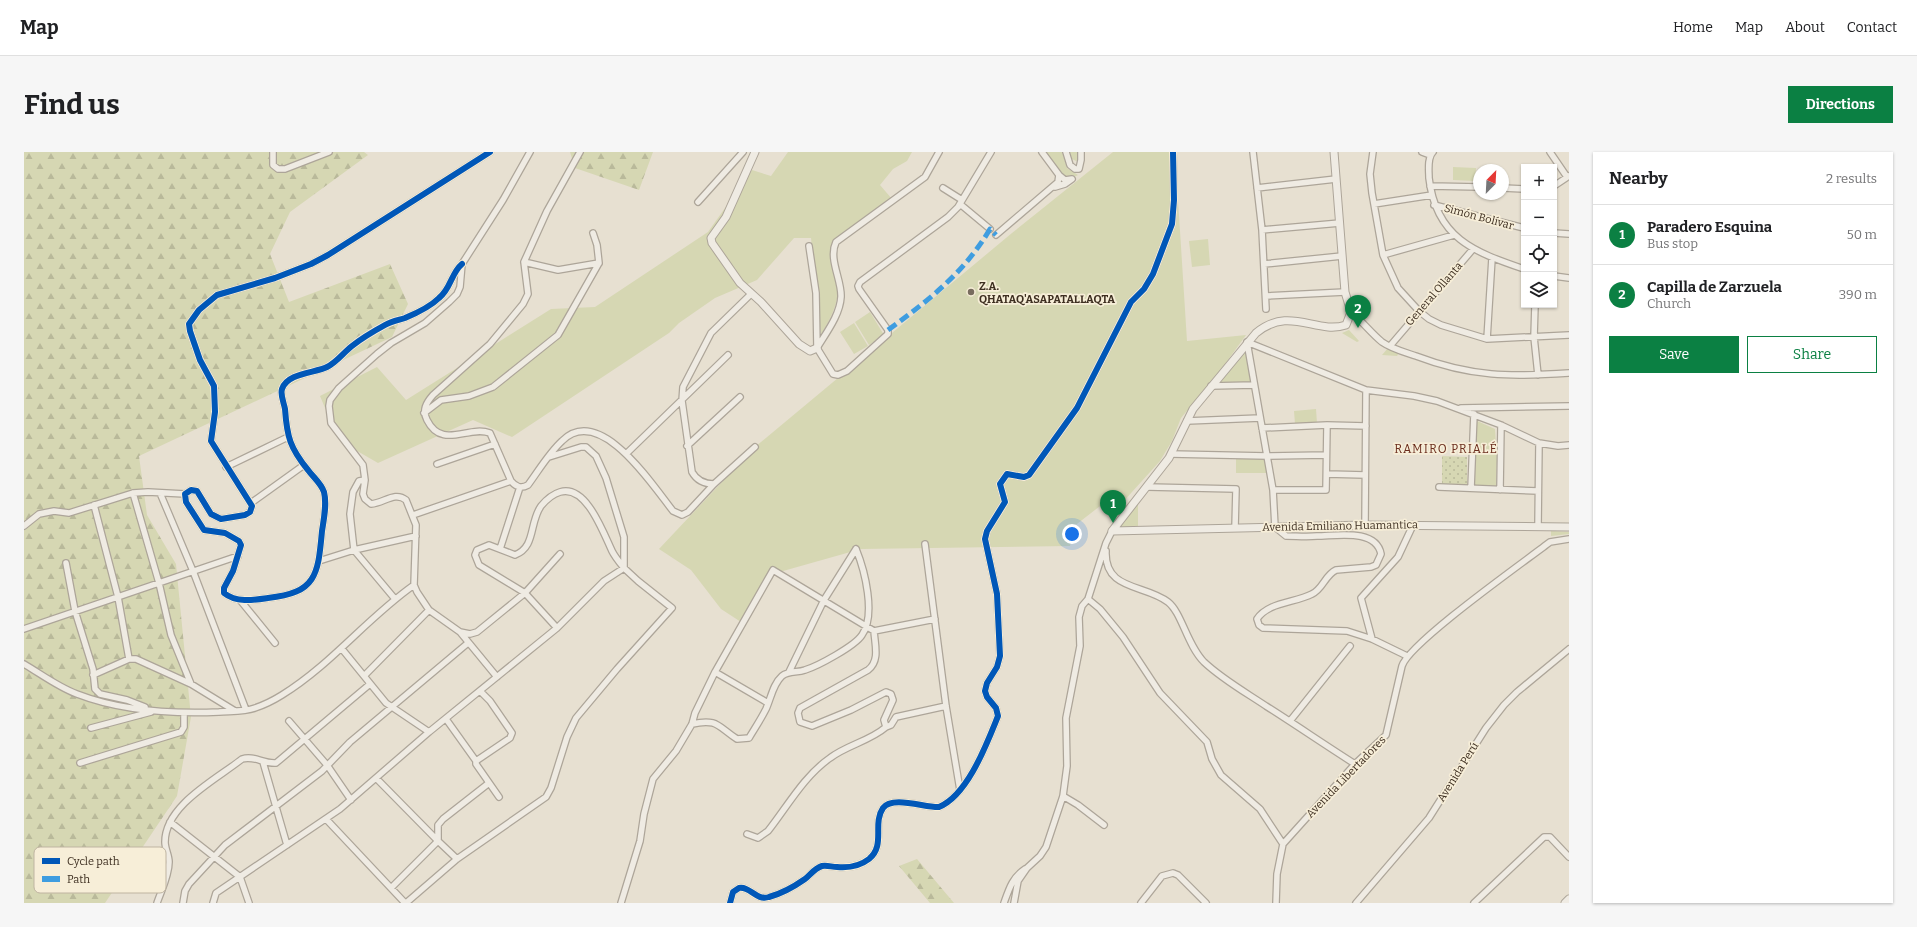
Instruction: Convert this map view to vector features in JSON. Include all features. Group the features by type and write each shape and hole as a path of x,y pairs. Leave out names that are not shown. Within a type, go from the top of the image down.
{"street":[{"path":"273,152 273,165 278,169 285,169 329,152"},
{"path":"24,526 39,514 54,511 69,513 133,493 186,494 192,490 197,491 211,514 220,519 248,514 251,509 251,503 226,467 211,441 216,398 214,386 200,360 190,332 189,324 194,315 217,295 275,278 311,264 328,255 490,152"},
{"path":"186,494 186,502 204,530 225,533 239,541 241,545 238,556 224,588 224,593 229,597 240,600 275,597 305,587 313,579 319,561 324,515 324,491 304,465 288,437 282,388 285,383 297,376 327,367 335,362 352,346 387,324 406,318 428,307 440,298 446,291 456,270 462,264 491,220 530,152"},
{"path":"580,152 547,210 524,262 528,294 523,304 490,344 426,403 424,413 429,425 434,431 449,436 488,432 491,434 511,481 520,487 528,485 562,440 570,435 589,430 604,437 627,453 673,512 682,515 688,512 714,484 755,447"},
{"path":"698,202 743,152"},
{"path":"755,152 726,217 711,238 712,243 740,284 762,302 803,347 810,351 817,348 832,324 841,297 834,252 836,242 925,178 939,152"},
{"path":"809,246 816,293 817,348 833,374 838,375 847,370 888,334 888,330 858,286 948,217 961,202 991,152"},
{"path":"1042,152 1058,175 1065,180 1072,179 1065,184 1054,187"},
{"path":"1066,152 1070,165 1075,169 1079,169 1081,152"},
{"path":"730,903 733,892 739,888 745,889 755,896 762,898 769,897 804,879 821,866 849,867 862,864 874,853 877,847 879,840 880,816 884,807 894,802 939,807 946,804 960,790 978,760 998,716 996,708 987,697 986,691 987,683 997,667 1000,656 997,594 985,539 987,531 1005,502 1000,484 1008,474 1024,477 1029,475 1077,408 1131,302 1144,289 1153,274 1172,224 1174,200 1173,152"},
{"path":"1253,152 1262,230 1266,309"},
{"path":"1334,152 1345,292 1351,312 1377,337 1390,346 1422,359 1466,372 1491,375 1538,375 1569,373"},
{"path":"1372,152 1370,174 1383,254 1398,288 1419,311 1429,319 1441,325 1487,339 1569,335"},
{"path":"1422,152 1431,153 1428,170 1434,205 1439,217 1454,235 1473,249 1492,258 1521,267"},
{"path":"1550,152 1568,176 1557,184"},
{"path":"996,235 1054,187 1058,182 1058,175"},
{"path":"1257,188 1336,179"},
{"path":"1430,186 1473,187"},
{"path":"943,188 961,202 990,229"},
{"path":"1509,188 1521,188"},
{"path":"1374,204 1432,195"},
{"name":"Simón Bolívar","path":"1434,205 1521,227"},
{"path":"1262,230 1340,223"},
{"path":"424,413 441,400 470,396 493,387 558,335 600,263 597,245 592,233"},
{"path":"1557,233 1569,234"},
{"path":"1383,254 1454,235"},
{"name":"General Ollanta","path":"1390,346 1473,249"},
{"path":"1264,264 1342,256"},
{"path":"1487,339 1492,258"},
{"path":"524,262 558,270 600,263"},
{"path":"462,264 460,287 449,302 425,323 391,343 376,354 339,388 330,400 328,406 331,423 363,466 365,480 363,494 369,503 380,503 391,497 400,496 406,500 413,515 416,536 414,585 416,592 429,610 460,632 497,677"},
{"path":"1557,276 1569,278"},
{"path":"1266,296 1345,292"},
{"path":"714,484 701,482 695,478 692,472 687,446 682,400 683,387 711,333 751,294"},
{"path":"1535,308 1534,337 1538,375"},
{"path":"1004,903 1011,883 1017,875 1040,856 1046,846 1063,796 1067,766 1066,718 1080,646 1079,617 1082,606 1088,599 1106,543 1112,531 1148,487 1171,454 1193,409 1211,386 1222,375 1247,342 1262,328 1280,322 1303,322 1338,328 1346,325 1351,312"},
{"path":"1247,342 1267,456 1275,527 1286,536 1352,535 1363,537 1379,547 1380,557 1376,565 1371,567 1341,569 1331,572 1315,593 1267,609 1257,619 1258,625 1263,628 1347,631 1372,639 1407,656"},
{"path":"1247,342 1366,390 1414,396 1474,414 1539,443 1558,446 1569,445"},
{"path":"627,453 728,355"},
{"path":"1211,386 1254,385"},
{"path":"1365,525 1366,390"},
{"path":"687,446 740,397"},
{"path":"1458,408 1569,406"},
{"path":"1471,488 1474,414"},
{"path":"1187,420 1260,418"},
{"path":"1262,428 1327,425 1366,426"},
{"path":"1272,490 1326,490 1327,425"},
{"path":"1500,490 1501,425"},
{"path":"226,467 288,437"},
{"path":"1538,526 1539,443"},
{"path":"437,464 495,444"},
{"path":"549,457 581,447 586,447 596,456 606,478 624,537 624,568"},
{"path":"1171,454 1267,456 1326,455"},
{"path":"251,503 304,465"},
{"path":"1327,474 1365,475"},
{"path":"365,480 359,480 355,485 351,501 350,514 354,550 395,598"},
{"path":"413,515 511,481"},
{"path":"1439,486 1538,491"},
{"path":"500,549 520,487"},
{"path":"1148,487 1236,489 1235,528"},
{"path":"326,819 405,903 458,859 546,798 552,788 566,738 576,718 612,674 672,608 624,568 612,552 607,537 581,496 573,491 566,490 556,493 541,506 534,519 527,548 515,554 490,545 480,547 475,555 476,561 479,565 525,593 557,628"},
{"path":"133,493 159,583 171,635 191,684"},
{"path":"160,493 193,571 246,710"},
{"path":"94,505 118,597 129,659"},
{"name":"Avenida Emiliano Huamantica","path":"1112,531 1365,525 1569,527"},
{"path":"1372,639 1361,598 1398,557 1413,525"},
{"path":"319,561 354,550 416,536"},
{"name":"Avenida Libertadores","path":"1283,844 1355,764 1388,733 1402,666 1407,656 1439,627 1550,542 1569,538"},
{"path":"1106,543 1105,561 1111,574 1121,582 1168,602 1176,612 1194,652 1205,663 1240,689 1355,764"},
{"path":"925,544 946,706 960,790"},
{"path":"692,724 713,721 737,739 742,740 749,738 768,703 776,684 789,672 824,600 856,549 865,571 868,613 867,626 863,635 852,645 805,671 789,672"},
{"path":"460,632 470,634 477,632 525,593 560,554"},
{"path":"24,629 238,556"},
{"path":"66,563 95,689 100,694 127,700 154,711"},
{"path":"214,903 214,896 216,893 352,800 429,732 557,628 604,581 624,568"},
{"path":"621,903 640,842 644,814 653,779 657,772 676,751 692,724 695,713 715,672 773,570 874,631 935,619"},
{"path":"24,664 75,694 103,703 184,714 235,711 256,708 282,695 342,649 395,598 414,585"},
{"path":"1088,599 1100,609 1123,637 1160,693 1207,742 1212,759 1221,775 1260,810 1283,844 1277,874 1276,903"},
{"path":"240,600 275,643"},
{"path":"365,675 429,610"},
{"path":"874,631 876,658 874,665 868,670 800,708 798,719 804,725 812,726 851,710 882,693 888,692 893,700 884,720 886,727"},
{"path":"184,903 189,884 225,845 327,765 350,742 468,643"},
{"path":"1290,721 1350,646"},
{"path":"342,649 365,675 370,684 392,708 429,732"},
{"name":"Avenida Perú","path":"1356,903 1429,818 1486,728 1504,705 1517,692 1569,649"},
{"path":"93,675 129,659 136,659 147,662 191,684 235,711"},
{"path":"715,672 768,703"},
{"path":"166,879 169,862 165,842 170,822 191,796 248,757 262,762 276,763 370,684"},
{"path":"476,761 510,738 512,734 490,701 480,691"},
{"path":"747,834 758,838 768,831 802,786 829,758 842,750 877,734 891,725 896,717 946,706"},
{"path":"91,728 154,711"},
{"path":"80,763 182,732 184,727 184,714"},
{"path":"446,719 476,761 476,764 499,797"},
{"path":"289,721 327,765 352,800"},
{"path":"262,762 287,845"},
{"path":"376,778 438,841 458,859"},
{"path":"391,888 438,841 438,825 443,819 489,783"},
{"path":"1063,796 1078,805 1104,825"},
{"path":"170,822 240,877 249,903"},
{"path":"1474,903 1544,837 1550,837 1569,857"},
{"path":"1014,903 1018,881 1027,868"},
{"path":"1141,903 1162,876 1173,873 1206,903"},
{"path":"157,903 161,893"},
{"path":"1565,903 1569,899"}],"green space":[{"path":"24,152 364,152 368,155 290,212 270,254 289,302 390,264 408,304 392,337 139,456 147,515 176,564 191,717 177,796 143,847 34,847 34,893 112,893 105,903 24,903"},
{"path":"570,152 653,152 639,190 575,168"},
{"path":"788,152 912,152 907,161 893,169 880,185 892,199 834,241 832,248 832,261 837,283 837,298 833,313 821,335 811,238 794,238 757,280 715,298 679,323 669,333 512,437 473,420 378,463 352,448 331,422 320,396 377,367 406,400 551,309 595,307 708,232 752,170 771,176"},
{"path":"1044,152 1062,152 1067,168 1078,175 1072,178 1065,177"},
{"path":"1070,152 1079,152 1079,159 1076,161 1072,159"},
{"path":"1113,152 1175,152 1187,341 1246,335 1220,371 1181,418 1172,441 1160,461 1113,513 1104,503 1073,527 1070,546 861,549 776,573 741,622 721,609 691,570 659,549 755,447 1012,233"},
{"path":"1453,167 1473,168 1473,181 1453,180"},
{"path":"1208,239 1210,265 1192,267 1189,241"},
{"path":"870,312 884,335 869,345 855,322"},
{"path":"854,323 868,346 854,354 840,332"},
{"path":"1349,330 1359,341 1357,342 1342,333"},
{"path":"1247,342 1254,385 1211,386"},
{"path":"1388,348 1399,353 1397,356 1382,355"},
{"path":"1316,409 1317,423 1295,424 1294,411"},
{"path":"1475,420 1495,429 1497,459 1496,486 1475,485 1474,483"},
{"path":"1267,456 1266,473 1236,473 1236,457"},
{"path":"1442,456 1467,457 1467,486 1442,485"},
{"path":"1138,503 1138,526 1118,529"},
{"path":"1551,531 1569,532 1569,534 1551,536"},
{"path":"917,859 954,903 930,903 899,866"}],"marked path":[{"path":"888,330 918,308 945,285 969,259 990,229 996,235"}],"cycle path":[{"path":"462,264 455,272 449,286 432,304 423,310 372,332 327,367 302,374 289,380 285,384 281,394 290,442 297,455 321,486 325,497 319,559 316,570 312,579 306,586 297,591 284,595 240,600 224,593 224,588 233,571 241,545 239,541 225,533 204,530 186,502 185,494 191,490 197,491 211,514 221,519 245,515 250,512 252,506 211,441 215,412 214,386 200,360 189,324 199,310 217,295 275,278 311,264 328,255 490,152"},
{"path":"730,903 733,892 739,888 746,889 764,898 783,892 805,879 817,868 822,866 850,867 858,865 869,859 877,847 880,814 887,804 901,802 939,807 959,792 968,780 982,753 998,716 996,708 987,697 985,691 987,683 997,667 1000,656 997,594 985,539 987,531 1005,502 1000,484 1007,474 1024,477 1029,475 1077,408 1131,302 1144,289 1153,274 1172,224 1174,200 1173,152"}],"place":[{"name":"Z.A. QHATAQ'ASAPATALLAQTA","path":"971,292"},
{"name":"Capilla de Zarzuela","path":"1358,328"},
{"name":"Paradero Esquina","path":"1113,523"}],"district":[{"name":"RAMIRO PRIALÉ","path":"1446,449"}]}
